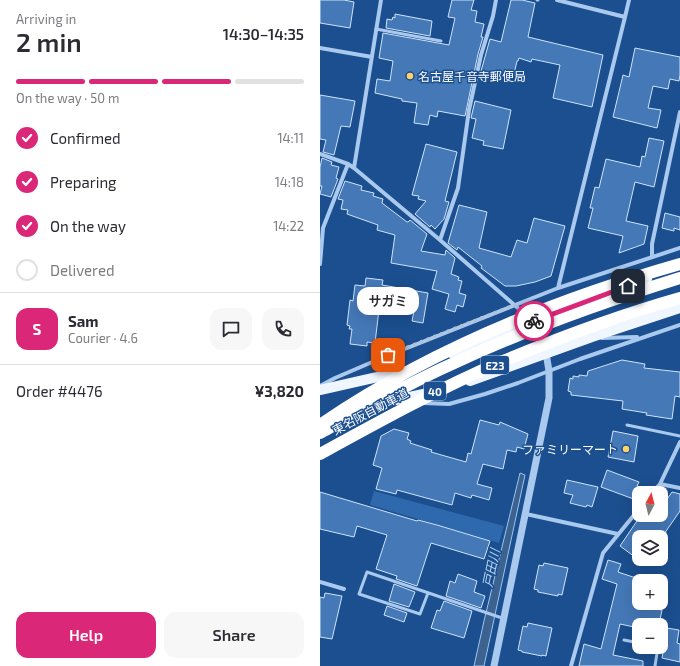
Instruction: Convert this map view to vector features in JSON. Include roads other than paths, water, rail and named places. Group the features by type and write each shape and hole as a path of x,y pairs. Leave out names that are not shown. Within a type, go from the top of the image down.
{"highway":[{"path":"320,425 407,371 455,347 590,292 680,264"},
{"name":"東名阪自動車道","path":"320,433 406,386 452,363 596,306 680,278"},
{"name":"東名阪自動車道","path":"320,454 413,404 504,361 601,324 680,298"}],"main road":[{"name":"40","path":"320,390 401,372 435,361 533,321 654,277 680,270"},
{"name":"40","path":"320,417 438,391 680,308"}],"street":[{"path":"354,168 381,0"},
{"path":"440,240 458,188 469,110 481,55 493,16 496,0"},
{"path":"557,0 625,17"},
{"path":"558,288 629,0"},
{"path":"320,48 372,57"},
{"path":"652,256 652,244 680,112"},
{"path":"320,154 348,164 354,168 515,305 533,321 546,353 549,371 549,398 494,666"},
{"path":"320,264 322,228 348,164"},
{"path":"320,386 377,360 558,288 680,248"},
{"path":"396,400 449,404 518,383 680,324"},
{"path":"592,337 617,338 644,336"},
{"path":"320,438 345,422 360,408"},
{"path":"680,442 660,484 680,488"},
{"path":"526,514 618,534"},
{"path":"570,666 602,553 632,517"},
{"path":"320,582 344,589"}],"lane":[{"path":"376,29 441,41"},
{"path":"627,425 680,436"},
{"path":"428,593 420,614 359,594 367,572 504,619"},
{"path":"624,640 632,642"},
{"path":"655,666 657,654"}],"place":[{"name":"名古屋千音寺郵便局","path":"410,76"},
{"name":"サガミ","path":"388,355"},
{"name":"ファミリーマート","path":"626,449"}],"water label":[{"name":"戸田川","path":"491,568"}]}
